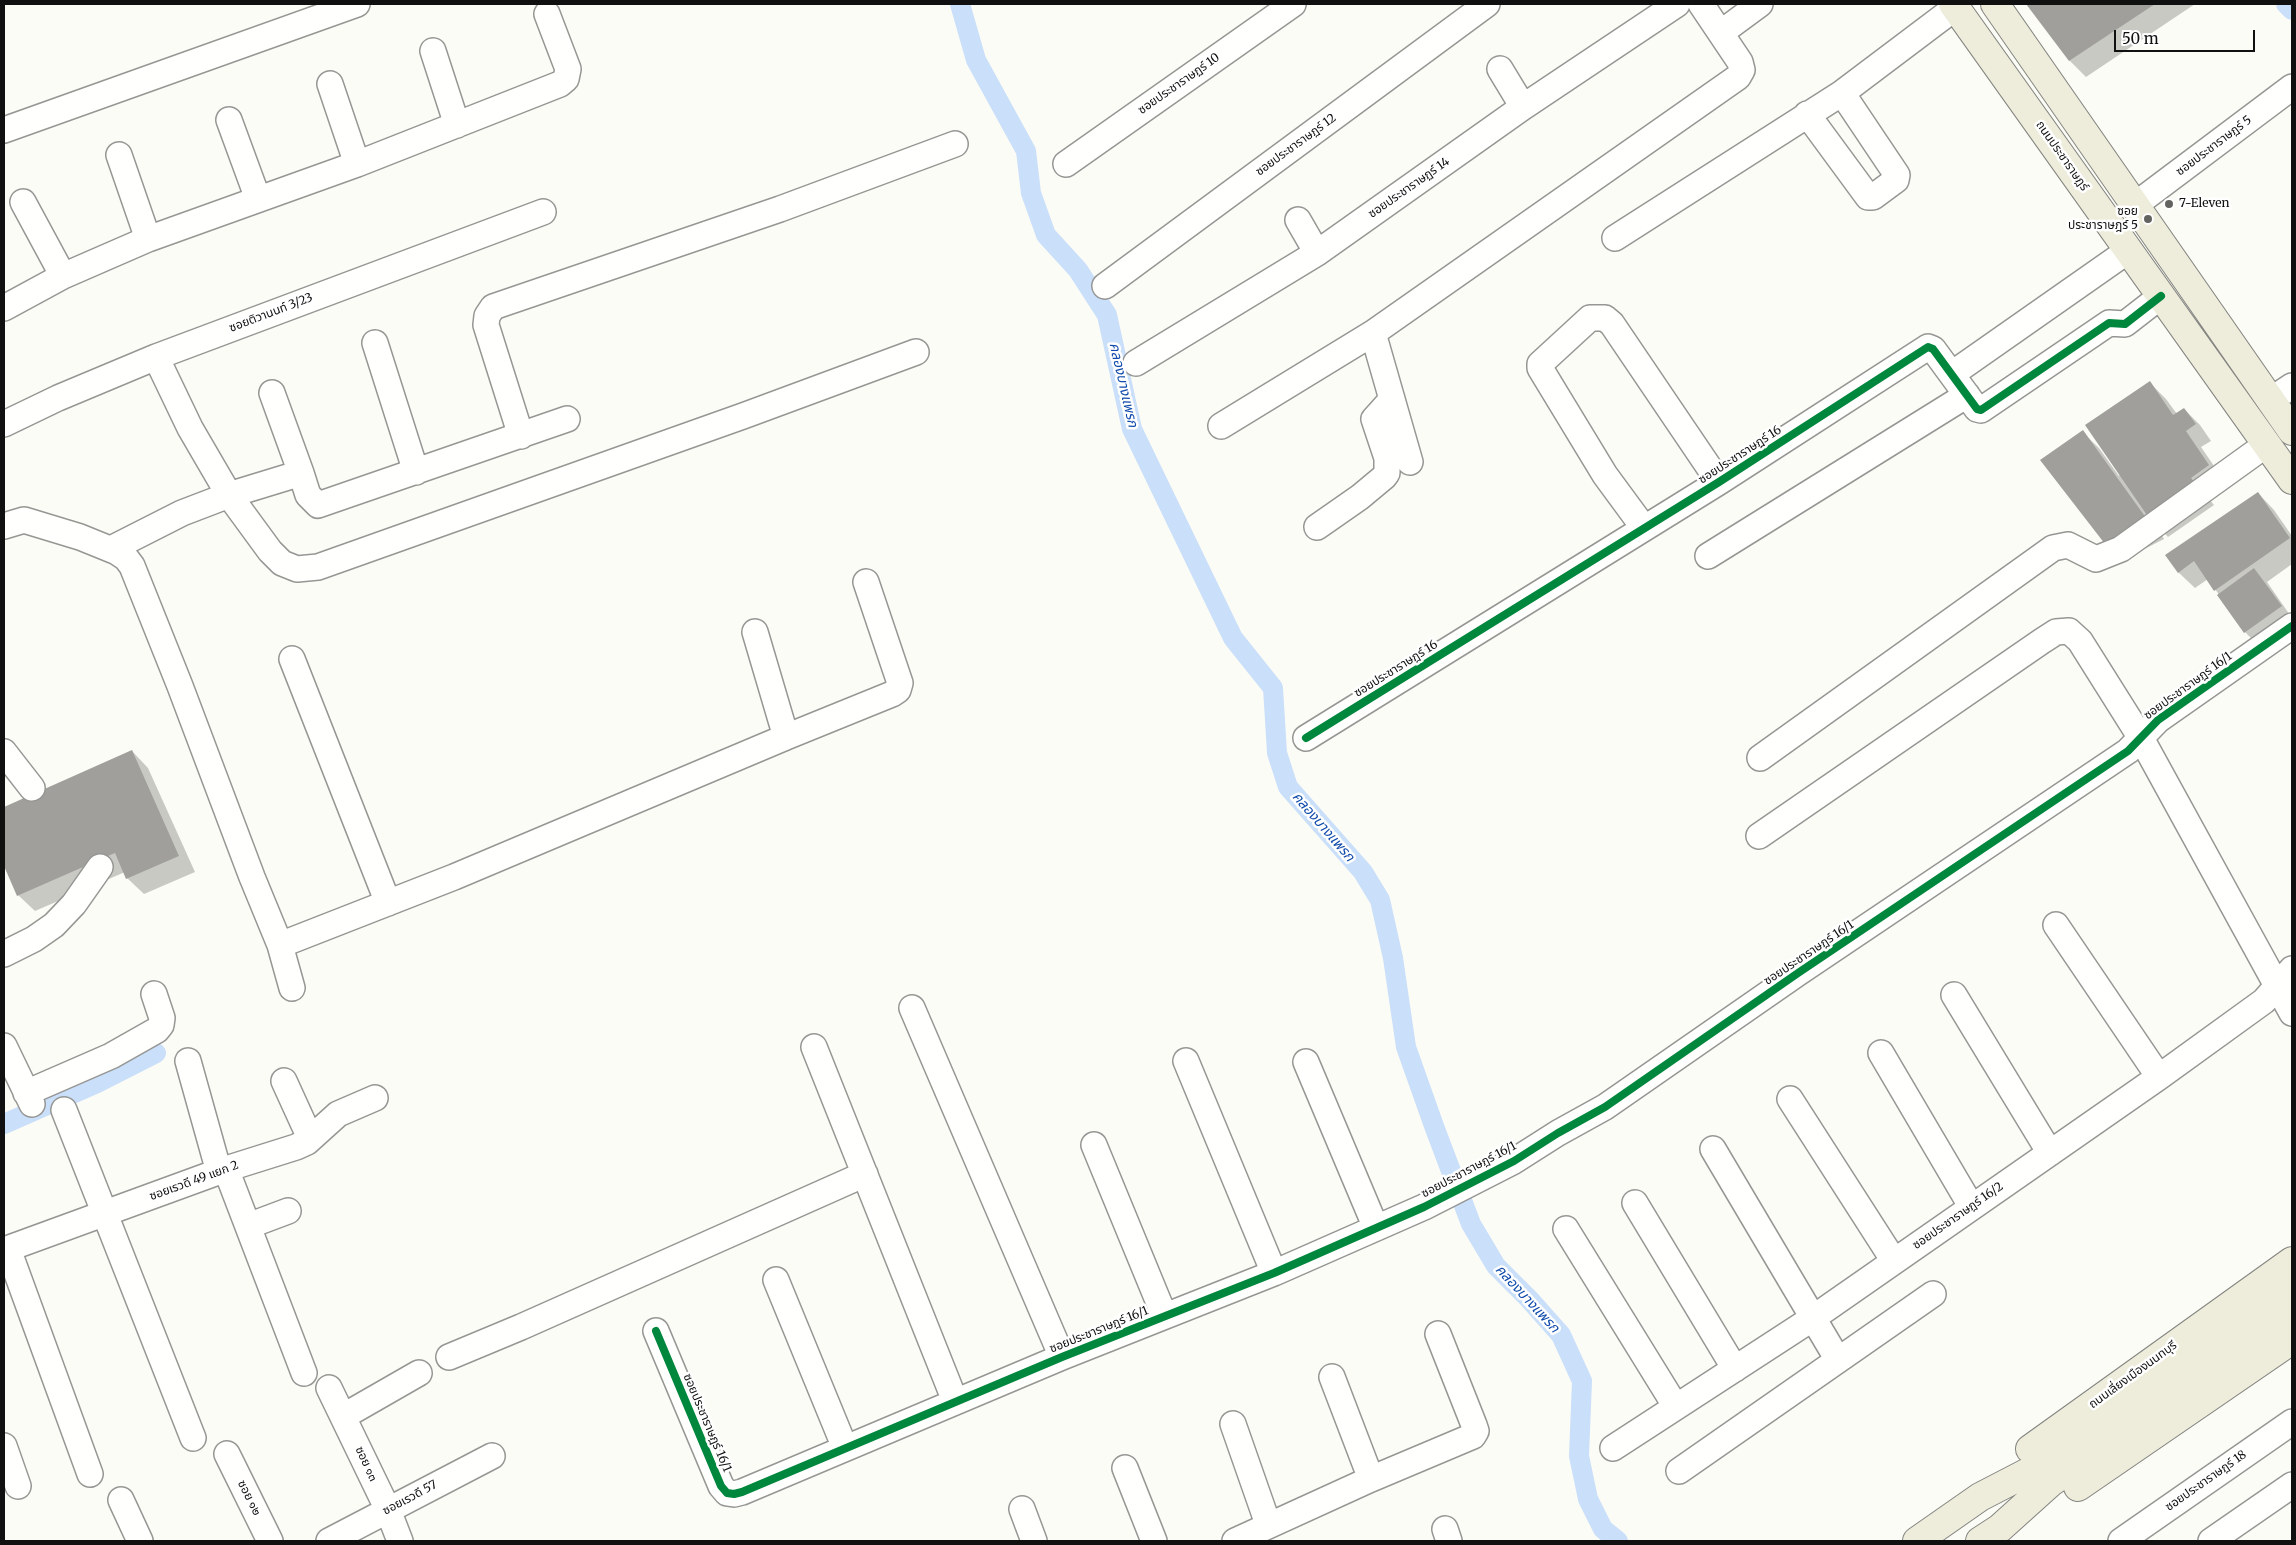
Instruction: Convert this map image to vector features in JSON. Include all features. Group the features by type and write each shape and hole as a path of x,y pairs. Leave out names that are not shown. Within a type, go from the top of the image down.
{"main road":[{"path":"1995,4 2135,205 2282,393 2292,431"},
{"name":"ถนนประชาราษฎร์","path":"1954,5 2292,480"},
{"name":"ถนนเลี่ยงเมืองนนทบุรี","path":"1980,1497 2023,1453 2292,1261"},
{"name":"ถนนเลี่ยงเมืองนนทบุรี","path":"1990,1534 2146,1404 2292,1288"},
{"name":"ถนนเลี่ยงเมืองนนทบุรี","path":"1917,1541 1980,1497 2034,1469 2146,1404 2292,1315"},
{"name":"ถนนเลี่ยงเมืองนนทบุรี","path":"1990,1534 2062,1498 2292,1340"}],"street":[{"path":"4,130 357,4"},
{"name":"ซอยประชาราษฏร์ 10","path":"1066,164 1293,4"},
{"name":"ซอยประชาราษฏร์ 12","path":"1105,286 1487,4"},
{"name":"ซอยประชาราษฏร์ 14","path":"1136,363 1317,253 1523,107 1677,4"},
{"path":"1221,426 1372,333 1738,77 1742,70 1740,62 1722,32 1701,4"},
{"path":"1722,32 1760,4"},
{"path":"1615,238 1842,93 1954,5"},
{"path":"4,308 63,276 148,239 357,164 546,90 566,79 568,69 547,14"},
{"path":"433,51 457,125"},
{"path":"1500,69 1523,107"},
{"path":"330,84 357,164"},
{"name":"ซอยประชาราษฏร์ 5","path":"2135,205 2292,87"},
{"path":"1807,114 1868,197 1872,197 1896,180 1897,175 1842,93"},
{"path":"229,120 258,199"},
{"path":"521,436 486,325 487,316 493,307 780,209 955,144"},
{"path":"119,155 148,239"},
{"path":"23,202 63,276"},
{"name":"ซอยติวานนท์ 3/23","path":"4,424 58,398 156,357 543,212"},
{"path":"1298,220 1317,253"},
{"path":"1952,374 2129,250"},
{"name":"ซอยประชาราษฎร์ 16","path":"1306,738 1719,482 1928,347 1933,349 1977,409 1983,410 2109,323 2125,324 2161,296"},
{"path":"1644,528 1605,475 1540,368 1540,364 1590,318 1605,318 1612,324 1719,482"},
{"path":"1372,333 1410,462"},
{"path":"375,344 416,472"},
{"path":"156,357 190,428 230,495 270,551 282,563 297,569 318,567 743,416 916,352"},
{"path":"272,392 308,495 318,506 567,420"},
{"path":"1708,556 1967,395"},
{"path":"1317,527 1360,498 1384,477 1387,458 1374,418 1392,399"},
{"path":"1760,758 2053,548 2068,545 2096,559 2121,549 2267,444"},
{"path":"111,549 163,521 230,495 301,473"},
{"path":"4,526 24,520 80,537 111,549 126,558 137,576 252,877 280,945 292,988"},
{"path":"280,945 388,903 892,694 898,690 900,683 866,582"},
{"name":"ซอยประชาราษฎร์ 16/1","path":"656,1331 721,1486 727,1493 742,1492 955,1401 1164,1315 1274,1273 1424,1207 1469,1184 1605,1107 1798,973 2128,751 2158,720 2292,626"},
{"path":"1758,836 2056,632 2069,631 2080,642 2141,738 2284,978 2292,1013"},
{"path":"755,632 786,737"},
{"path":"292,659 388,903"},
{"path":"4,752 32,788"},
{"path":"4,954 34,939 54,925 74,904 100,867"},
{"path":"2056,925 2159,1077"},
{"name":"ซอยประชาราษฎร์ 16/2","path":"1613,1448 1813,1318 1971,1206 2159,1077 2264,1001 2284,978"},
{"path":"4,1046 29,1099 157,1030 161,1025 162,1018 154,994"},
{"path":"1954,995 2050,1153"},
{"path":"912,1008 1062,1357"},
{"path":"814,1048 955,1401"},
{"path":"1881,1053 1971,1206"},
{"path":"188,1061 223,1170 248,1226 304,1373"},
{"path":"1186,1062 1274,1273"},
{"path":"1306,1062 1376,1228"},
{"path":"284,1081 310,1138"},
{"name":"ซอยเรวดี 49 แยก 2","path":"6,1249 223,1170 296,1147 310,1138 338,1114 375,1098"},
{"path":"1790,1099 1894,1261"},
{"path":"64,1110 193,1438"},
{"path":"1094,1145 1164,1315"},
{"path":"1713,1149 1838,1360"},
{"path":"449,1357 540,1319 865,1174"},
{"path":"1635,1203 1735,1368"},
{"path":"248,1226 288,1212"},
{"path":"1566,1229 1676,1407"},
{"path":"6,1249 90,1474"},
{"path":"776,1280 845,1448"},
{"path":"1679,1471 1933,1294"},
{"path":"1235,1541 1268,1524 1370,1479 1467,1440 1476,1431 1438,1334"},
{"path":"344,1416 419,1373"},
{"path":"1332,1377 1370,1479"},
{"name":"ซอย ๑๓","path":"329,1388 388,1510 400,1541"},
{"name":"ซอยประชาราษฎร์ 18","path":"2121,1541 2292,1422"},
{"path":"1233,1424 1268,1524"},
{"path":"4,1446 18,1486"},
{"name":"ซอย ๑๒","path":"227,1454 270,1541"},
{"name":"ซอยเรวดี 57","path":"329,1541 492,1456"},
{"path":"1125,1468 1154,1541"},
{"path":"2211,1541 2292,1485"},
{"path":"121,1500 140,1541"},
{"path":"1022,1508 1034,1541"}],"building":[{"path":"2026,4 2155,4 2069,61"},
{"path":"2150,381 2173,415 2184,408 2196,424 2186,431 2209,465 2191,478 2199,488 2151,521 2085,425"},
{"path":"2083,430 2149,522 2105,544 2040,460"},
{"path":"2258,492 2290,538 2214,591 2194,561 2178,573 2165,555"},
{"path":"2254,568 2282,606 2244,633 2217,595"},
{"path":"132,750 179,856 126,879 115,853 17,896 4,866 4,807"}],"waterway":[{"name":"คลองบางแพรก","path":"960,4 976,60 1026,151 1031,193 1046,235 1078,270 1107,315 1132,429 1233,638 1273,688 1277,753 1288,787 1363,872 1380,900 1393,958 1406,1047 1434,1126 1471,1224 1496,1266 1561,1335 1582,1381 1579,1456 1588,1499 1603,1529 1618,1541"},
{"path":"2286,4 2292,10"},
{"path":"4,1124 97,1083 156,1053"}],"cycle path":[{"path":"1306,738 1719,482 1928,347 1933,349 1977,409 1981,410 2109,323 2125,324 2161,296"},
{"path":"656,1331 721,1486 727,1493 734,1494 1062,1357 1274,1273 1424,1207 1514,1161 1558,1133 1605,1107 1798,973 2128,751 2158,720 2292,626"}],"place":[{"name":"7-Eleven","path":"2169,204"},
{"name":"ซอย ประชาราษฎร์ 5","path":"2148,219"}]}
